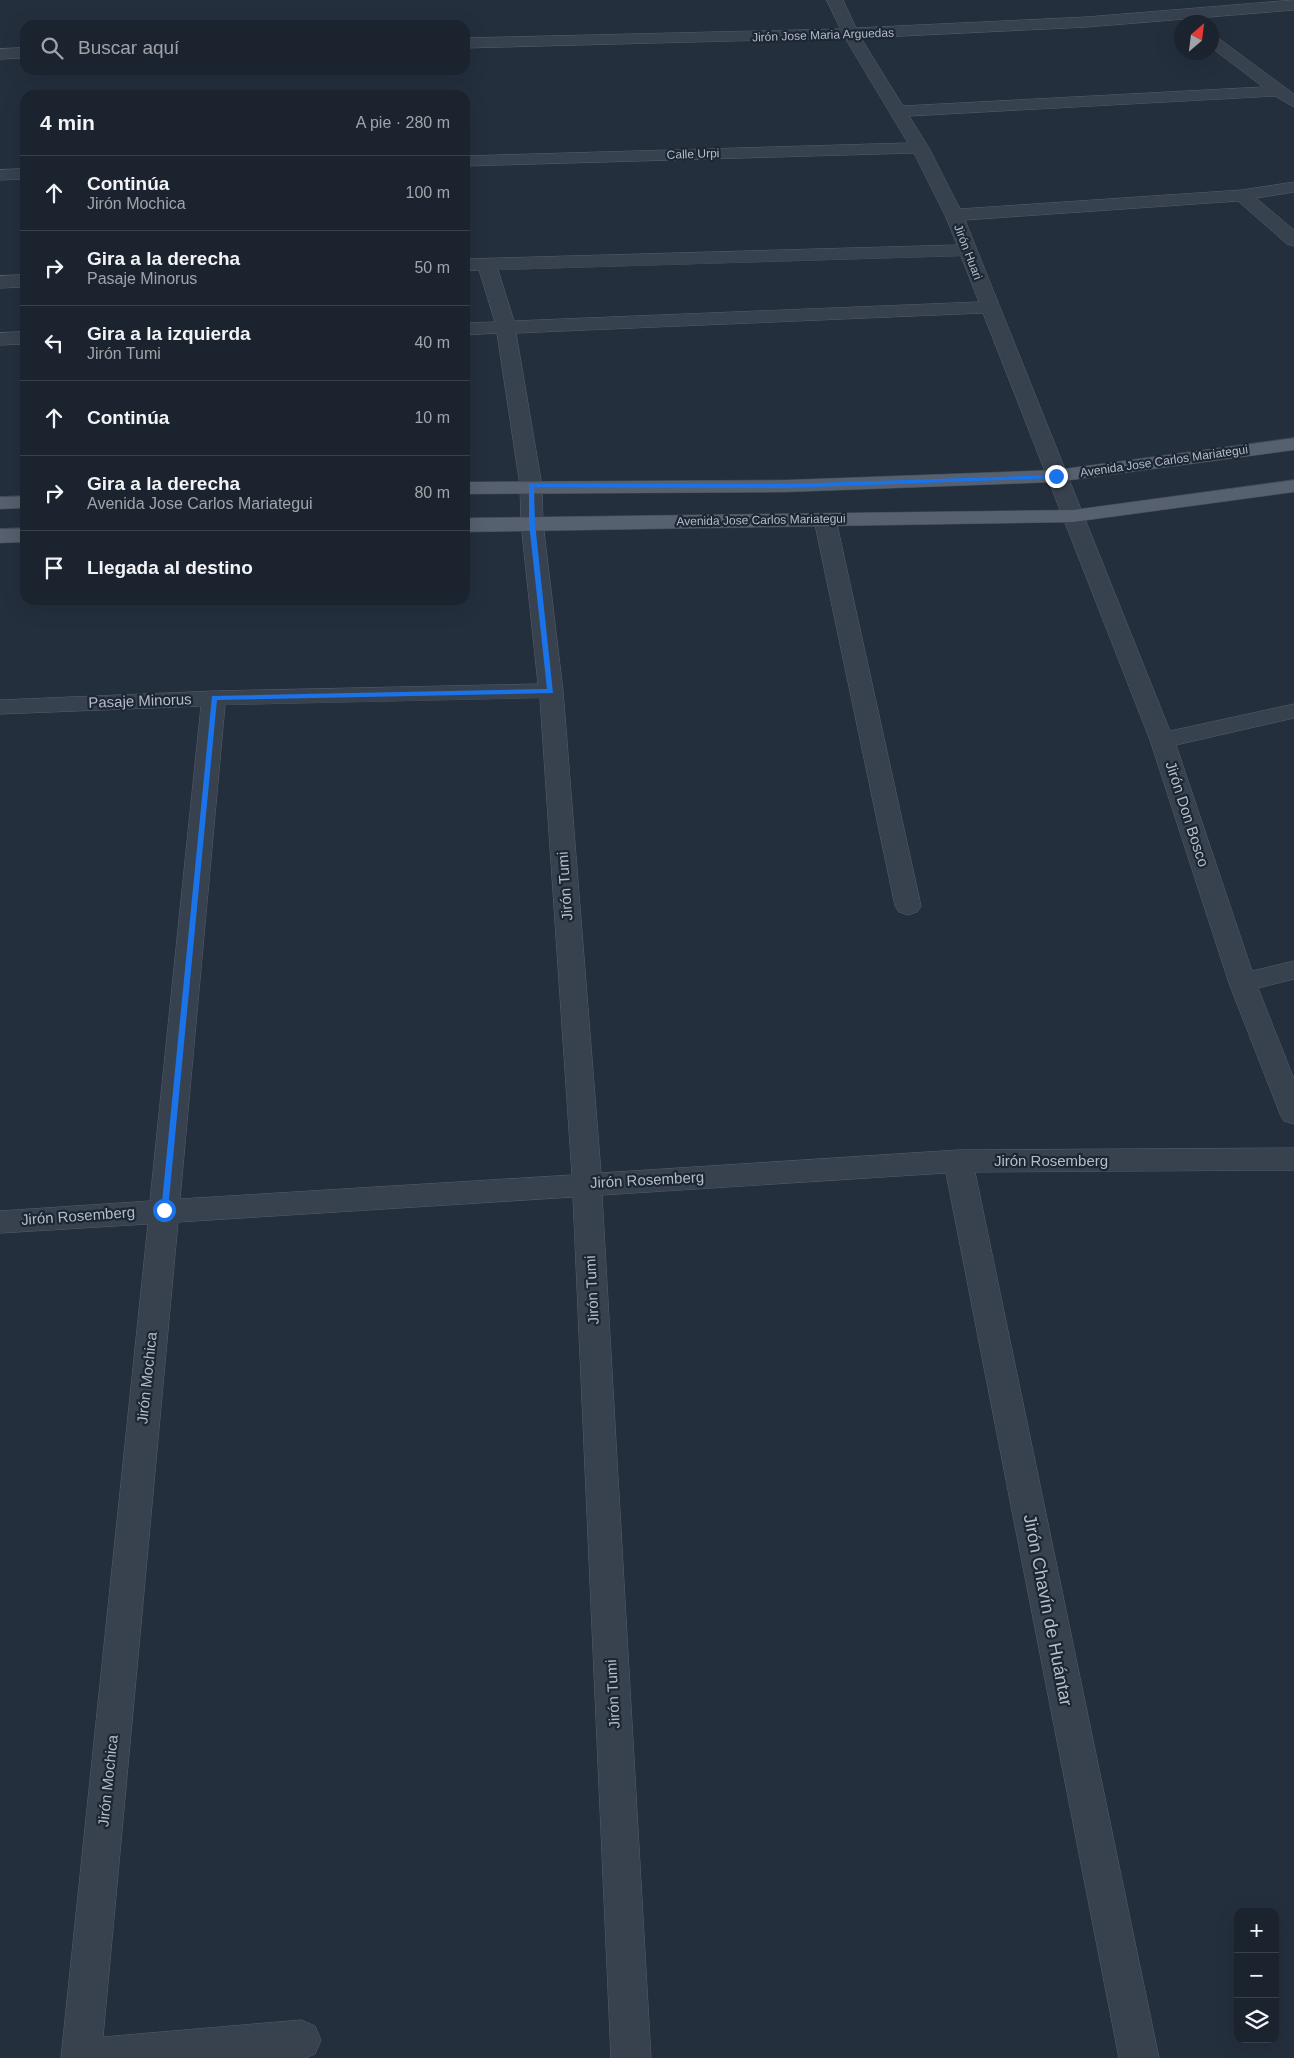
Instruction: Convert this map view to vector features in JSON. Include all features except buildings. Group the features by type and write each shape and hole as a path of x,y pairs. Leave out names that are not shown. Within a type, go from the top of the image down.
{"main road":[{"name":"Avenida Jose Carlos Mariategui","path":"470,488 787,486 1056,476 1294,444"},
{"name":"Avenida Jose Carlos Mariategui","path":"470,525 1073,516 1294,486"},
{"path":"0,503 20,502"},
{"path":"0,536 20,535"}],"street":[{"name":"Jirón Huari","path":"835,0 851,35 920,148 954,215 989,308 1073,516"},
{"path":"1163,0 1179,15"},
{"name":"Jirón Jose Maria Arguedas","path":"1219,15 1294,5"},
{"name":"Jirón Jose Maria Arguedas","path":"470,43 851,35 1174,20"},
{"path":"1219,46 1294,102"},
{"path":"0,54 20,53"},
{"path":"898,111 1278,91"},
{"name":"Calle Urpi","path":"470,161 920,148"},
{"path":"0,175 20,174"},
{"path":"954,215 1242,195 1294,187"},
{"path":"1242,195 1294,240"},
{"path":"470,265 968,250"},
{"name":"Jirón Tumi","path":"487,264 506,328 531,486 532,523 551,691 587,1184 631,2058"},
{"path":"0,282 20,281"},
{"path":"470,329 989,308"},
{"path":"0,339 20,338"},
{"name":"Jirón Don Bosco","path":"1073,516 1162,740 1242,983 1294,1114"},
{"path":"825,520 908,906"},
{"name":"Pasaje Minorus","path":"0,707 214,698 551,691"},
{"name":"Jirón Mochica","path":"81,2058 214,698"},
{"path":"1162,740 1294,711"},
{"path":"1242,983 1294,970"},
{"name":"Jirón Rosemberg","path":"0,1222 164,1210 958,1162 1294,1159"},
{"name":"Jirón Chavín de Huántar","path":"958,1162 1139,2058"},
{"path":"89,2058 300,2040"}],"route":[{"path":"164,1210 214,698 551,691 532,523 531,486 787,486 1056,476"}]}
